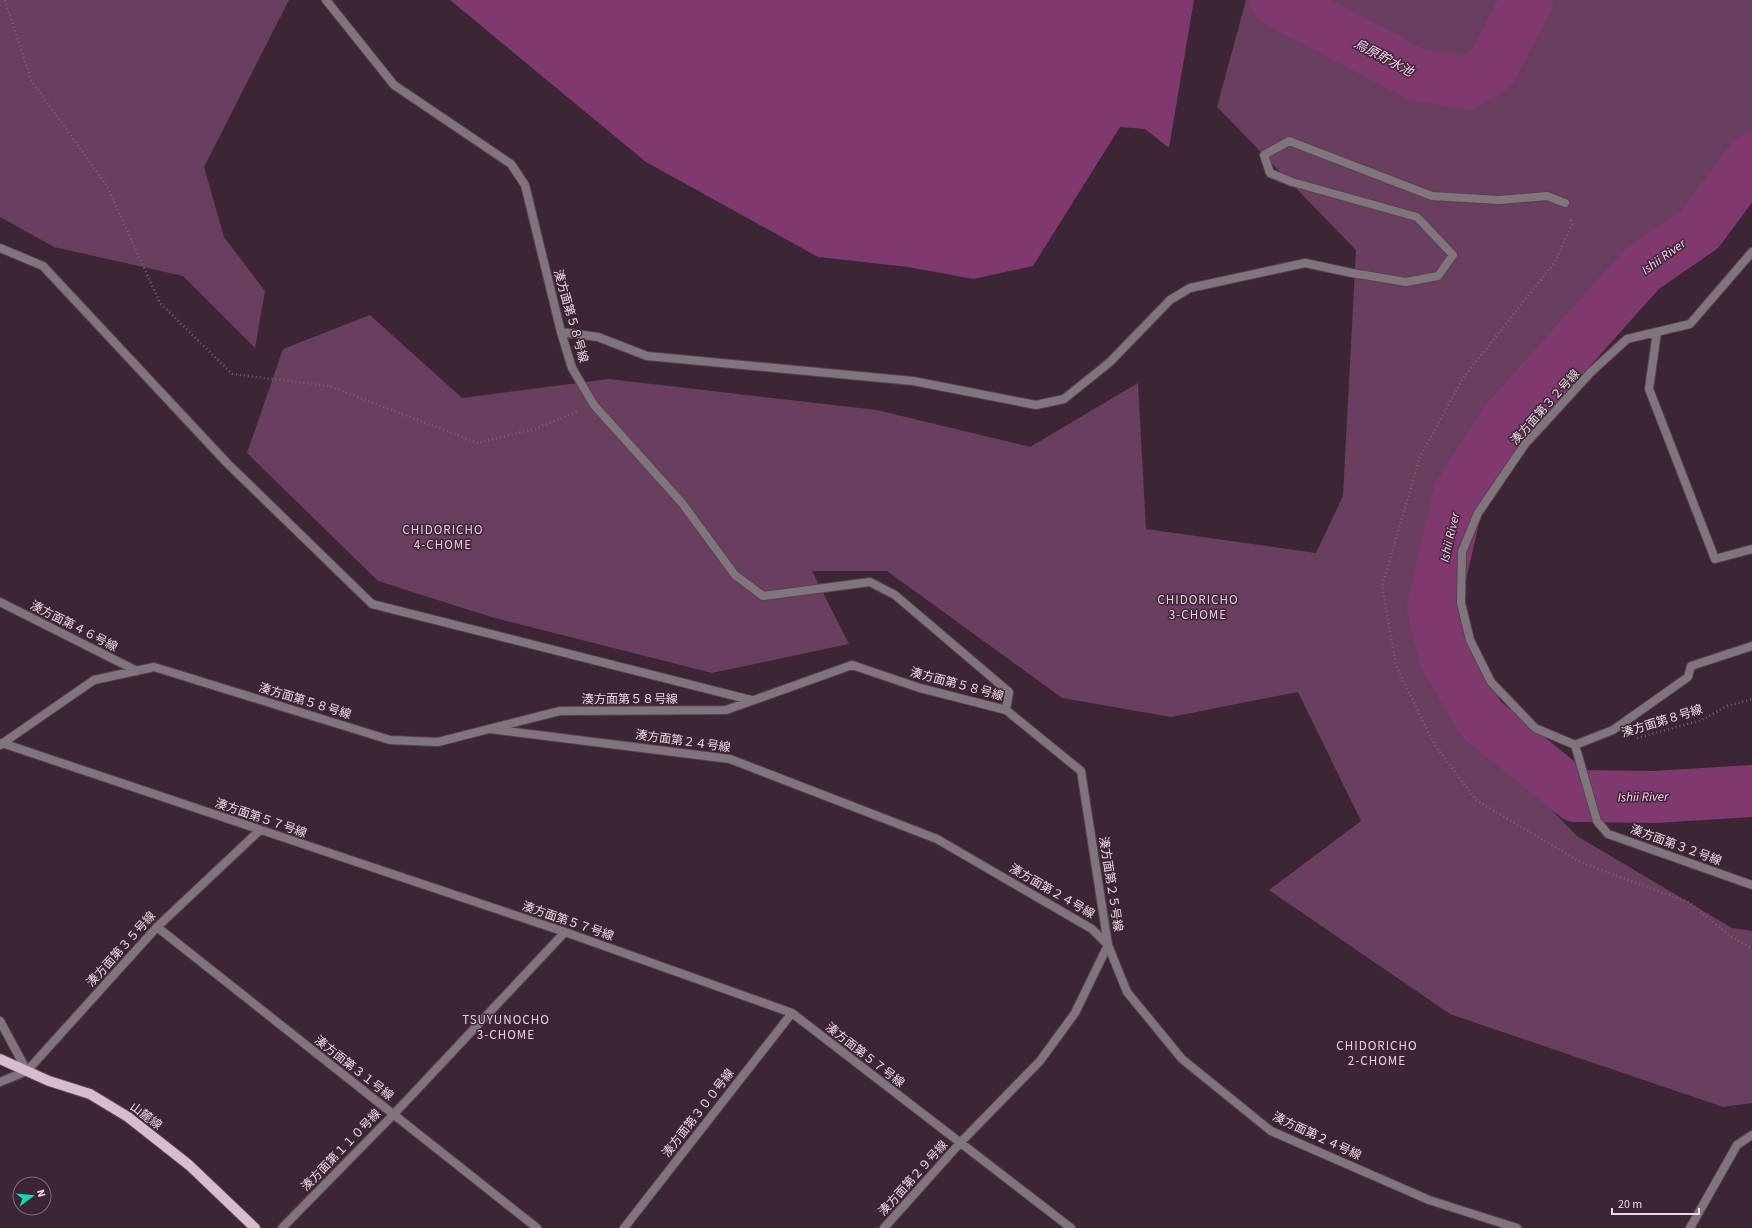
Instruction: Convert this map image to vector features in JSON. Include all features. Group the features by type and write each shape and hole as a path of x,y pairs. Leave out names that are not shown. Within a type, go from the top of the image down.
{"main road":[{"name":"山麓線","path":"0,1059 50,1081 90,1094 128,1117 189,1165 255,1228"}],"street":[{"name":"湊方面第５８号線","path":"1,744 94,680 154,667 390,740 438,742 560,711 726,710 852,665 920,688 1006,710 1009,692 895,595 870,582 763,596 735,575 682,503 594,404 572,368 561,332 525,185 511,164 394,85 326,0"},
{"path":"561,332 598,337 647,356 913,381 1036,405 1064,399 1110,362 1170,300 1190,288 1305,263 1406,282 1438,276 1453,255 1417,217 1292,182 1270,173 1264,155 1289,141 1432,196 1499,200 1547,196 1565,203"},
{"path":"0,248 43,266 227,463 372,604 752,700"},
{"name":"湊方面第３２号線","path":"1752,252 1690,324 1627,339 1591,372 1525,444 1478,513 1462,552 1462,603 1470,640 1491,682 1535,728 1575,745 1597,821 1608,834 1752,885"},
{"path":"1657,332 1649,389 1715,559 1752,549"},
{"name":"湊方面第４６号線","path":"0,602 137,671"},
{"path":"1575,745 1613,730 1688,677 1691,666 1752,646"},
{"name":"湊方面第２５号線","path":"960,1143 1040,1061 1075,1013 1108,945 1082,771 1006,710"},
{"name":"湊方面第２４号線","path":"485,729 730,759 936,839 1092,928 1108,945 1127,992 1182,1059 1271,1131 1429,1200 1517,1228"},
{"name":"湊方面第５７号線","path":"1,744 565,932 792,1014 1071,1228"},
{"name":"湊方面第３５号線","path":"0,1082 28,1071 156,927 260,830"},
{"name":"湊方面第３１号線","path":"156,927 537,1228"},
{"name":"湊方面第１１０号線","path":"282,1228 393,1114 565,932"},
{"name":"湊方面第３００号線","path":"624,1228 792,1014"},
{"path":"0,1021 28,1071"},
{"path":"1690,1228 1737,1145 1752,1135"},
{"name":"湊方面第２９号線","path":"884,1228 960,1143"}],"path":[{"path":"4,0 31,80 107,186 160,303 232,374 329,386 478,443 534,429 594,404"},
{"path":"1565,203 1572,224 1555,262 1464,378 1420,457 1382,586 1396,664 1434,744 1476,800 1580,862 1690,903 1731,937 1752,948"},
{"name":"湊方面第８号線","path":"1630,740 1702,720 1727,706 1752,700"}],"shaded area":[{"path":"0,0 289,0 204,167 224,237 265,291 255,348 183,276 54,247 0,217"},
{"path":"450,0 1194,0 1169,148 1145,129 1120,127 1033,266 973,279 908,267 818,257 646,162"},
{"path":"1246,0 1752,0 1752,183 1719,199 1553,330 1458,492 1431,608 1473,729 1577,836 1732,928 1752,931 1752,1103 1723,1107 1450,1014 1269,890 1361,821 1298,692 1171,717 1062,698 887,571 812,571 849,644 712,673 491,617 378,581 247,453 283,349 370,315 462,398 609,379 877,410 1030,447 1138,383 1146,529 1316,553 1343,496 1356,250 1217,107"}],"waterway":[{"name":"烏原貯水池","path":"1276,0 1417,75 1468,83 1492,68 1527,0"},
{"name":"Ishii River","path":"1752,159 1700,229 1642,269 1505,422 1459,494 1433,608 1445,657 1481,719 1576,796 1655,797 1752,791"}],"district":[{"name":"CHIDORICHO 4-CHOME","path":"443,536"},
{"name":"CHIDORICHO 3-CHOME","path":"1198,606"},
{"name":"TSUYUNOCHO 3-CHOME","path":"506,1026"},
{"name":"CHIDORICHO 2-CHOME","path":"1377,1052"}]}
